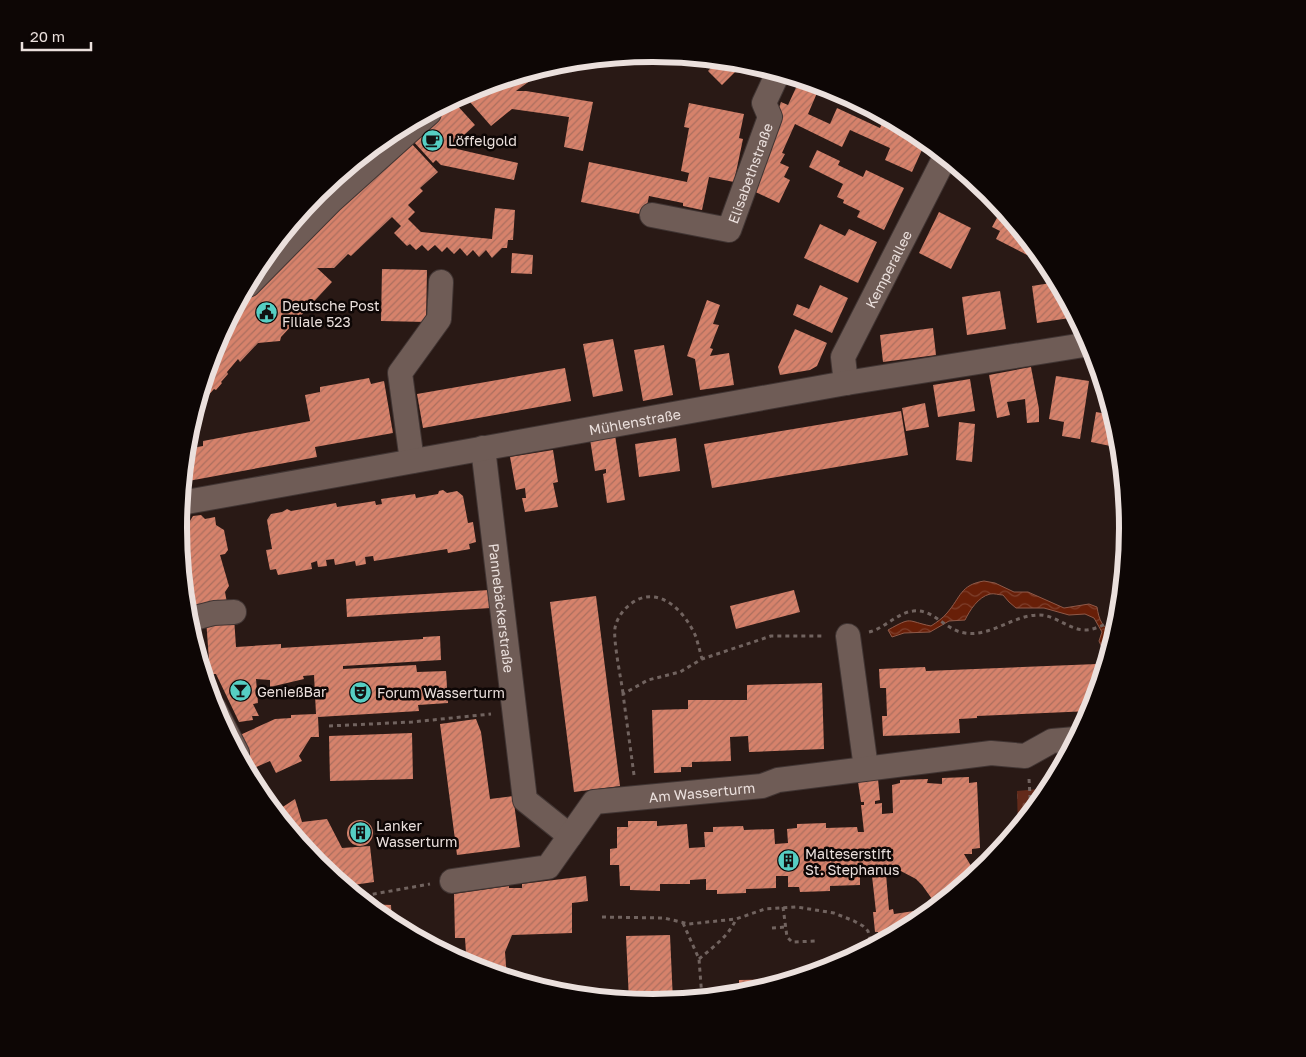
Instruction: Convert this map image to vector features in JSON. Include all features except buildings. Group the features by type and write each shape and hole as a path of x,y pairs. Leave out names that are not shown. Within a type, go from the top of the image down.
{"street":[{"name":"Elisabethstraße","path":"652,215 729,230 770,117 764,103 775,78"},
{"path":"273,260 331,201 406,134"},
{"name":"Kemperallee","path":"846,383 843,357 942,163"},
{"path":"412,461 400,373 439,319 441,282"},
{"name":"Mühlenstraße","path":"188,502 846,383 1082,345"},
{"name":"Pannebäckerstraße","path":"483,448 525,800 570,836"},
{"path":"196,618 214,613 234,612"},
{"path":"848,636 866,768"},
{"name":"Am Wasserturm","path":"452,881 548,867 594,802 762,786 778,780 991,753 1025,756 1052,742 1068,741"}],"path":[{"path":"637,798 614,630 621,613 631,603 642,598 654,596 675,607 686,618 695,636 702,659"},
{"path":"623,694 648,680 680,672 702,659 770,636 848,636 873,631 900,615 914,611 927,612 947,627 964,633 981,633 1019,618 1038,615 1051,617 1071,627 1084,630 1109,623"},
{"path":"329,726 412,722 514,712"},
{"path":"1030,790 1030,801"},
{"path":"366,895 452,881"},
{"path":"602,918 664,918 683,923 736,919 765,909 798,906 844,916 863,926 868,932 870,940"},
{"path":"783,907 787,937 792,942 816,941"},
{"path":"699,959 726,935 733,927 736,919"},
{"path":"683,923 699,959 702,992"},
{"path":"772,928 785,927"}],"green space":[{"path":"1039,789 1018,818 1017,791"}],"water":[{"path":"984,581 995,583 1014,592 1028,592 1064,608 1089,604 1097,607 1102,623 1108,629 1103,649 1099,641 1102,632 1094,618 1085,614 1069,615 1044,608 1016,608 1003,595 995,594 990,594 978,601 965,620 949,621 930,632 904,633 892,637 888,630 906,621 931,626 945,615 965,589"}],"place":[{"name":"Löffelgold","path":"432,140"},
{"name":"Deutsche Post Filiale 523","path":"266,313"},
{"name":"GenießBar","path":"241,691"},
{"name":"Forum Wasserturm","path":"361,692"},
{"name":"Lanker Wasserturm","path":"360,833"},
{"name":"Malteserstift St. Stephanus","path":"789,861"}]}
